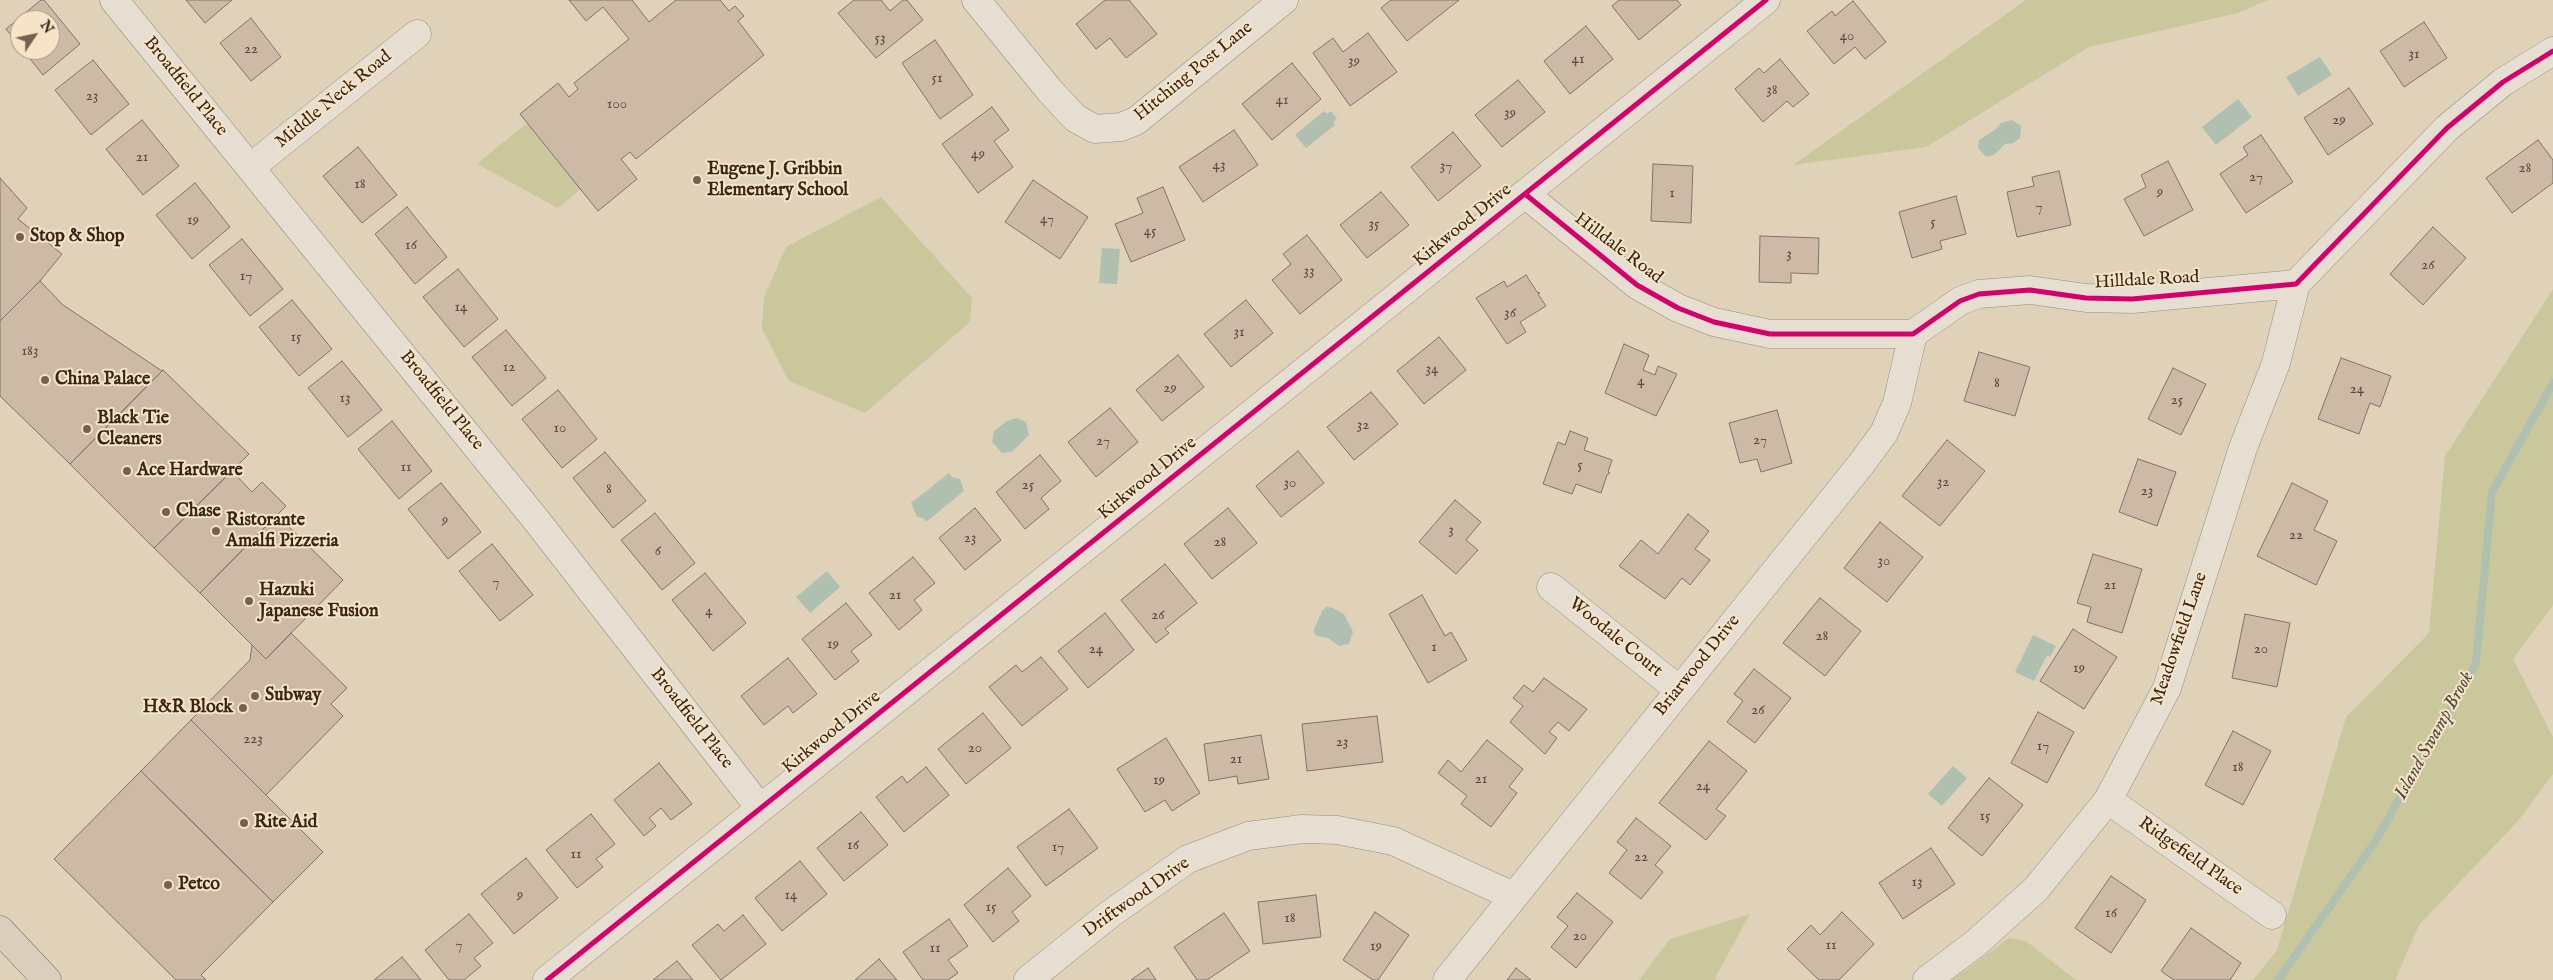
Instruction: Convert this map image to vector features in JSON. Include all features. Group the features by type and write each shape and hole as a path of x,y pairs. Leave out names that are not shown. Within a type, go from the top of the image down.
{"main road":[{"path":"0,930 47,980"}],"street":[{"name":"Broadfield Place","path":"114,0 537,521 760,808"},
{"name":"Hitching Post Lane","path":"976,0 1074,118 1095,129 1121,127 1136,120 1284,0"},
{"name":"Kirkwood Drive","path":"547,980 1766,0"},
{"name":"Middle Neck Road","path":"251,167 417,34"},
{"path":"2296,284 2447,128 2503,82 2553,51"},
{"name":"Hilldale Road","path":"1525,194 1637,285 1678,308 1714,322 1770,334 1913,334 1960,301 1979,294 2030,290 2086,298 2132,299 2296,284"},
{"name":"Meadowfield Lane","path":"1926,980 1976,943 2036,890 2108,800 2167,688 2243,448 2276,363 2296,284"},
{"name":"Briarwood Drive","path":"1447,980 1678,689 1862,464 1884,433 1897,403 1913,334"},
{"name":"Woodale Court","path":"1551,587 1678,689"},
{"name":"Ridgefield Place","path":"2108,800 2272,915"},
{"name":"Driftwood Drive","path":"1028,980 1110,914 1188,859 1248,836 1302,830 1337,830 1393,842 1513,896"}],"shaded area":[{"path":"2026,0 2268,0 2238,13 2089,47 1926,147 1793,165"},
{"path":"2320,57 2332,75 2298,96 2286,77"},
{"path":"2238,99 2252,117 2216,145 2202,127"},
{"path":"1324,111 1327,114 1331,111 1337,119 1333,122 1335,125 1306,148 1295,135"},
{"path":"2012,120 2021,126 2020,138 2013,143 2005,144 1994,155 1986,157 1978,148 1979,140 1996,129 2001,123"},
{"path":"527,123 581,189 558,208 477,164"},
{"path":"881,197 972,298 970,322 865,413 789,381 762,329 764,297 786,247"},
{"path":"1102,248 1120,249 1117,284 1099,283"},
{"path":"2553,289 2553,605 2513,659 2553,737 2553,774 2518,821 2419,925 2395,980 2253,980 2277,950 2346,717 2429,633 2445,456"},
{"path":"1017,418 1026,422 1029,435 1012,452 1002,453 992,442 994,431 1007,421"},
{"path":"949,473 952,477 960,479 964,491 926,522 923,518 917,517 911,503"},
{"path":"827,571 840,587 810,613 796,597"},
{"path":"1327,607 1344,614 1353,632 1349,644 1339,646 1328,638 1317,636 1313,632 1322,611"},
{"path":"2033,635 2056,646 2050,657 2047,655 2034,681 2015,672"},
{"path":"1953,766 1967,778 1942,806 1928,794"},
{"path":"1750,914 1714,980 1639,980 1670,939"},
{"path":"2009,938 2026,941 2076,980 1952,980"}],"building":[{"path":"41,0 44,0 52,10 29,10"},
{"path":"186,0 232,0 205,23"},
{"path":"569,0 632,0 649,22 676,0 720,0 729,11 735,6 744,16 738,21 764,55 636,159 630,152 621,159 637,179 598,211 520,114 558,83 569,97 578,89 574,83 629,39 603,7 586,21"},
{"path":"854,0 881,0 890,11 903,0 907,0 923,20 876,58 838,13"},
{"path":"1105,0 1129,0 1157,34 1126,58 1110,38 1096,49 1076,24"},
{"path":"1391,0 1459,0 1407,41 1381,8"},
{"path":"1619,0 1677,0 1681,5 1639,40 1612,6"},
{"path":"1853,1 1886,42 1865,59 1855,47 1834,64 1807,31 1832,11 1835,16"},
{"path":"251,18 281,57 251,81 220,43"},
{"path":"60,20 80,44 43,75 31,60 60,60"},
{"path":"2424,22 2447,58 2404,87 2380,51"},
{"path":"10,26 10,34 6,29"},
{"path":"1586,26 1613,59 1570,94 1544,61"},
{"path":"1368,33 1397,72 1350,106 1313,53 1333,38 1343,52"},
{"path":"935,40 973,95 940,119 902,63"},
{"path":"1780,59 1809,94 1793,107 1787,101 1763,122 1735,89 1759,68 1764,73"},
{"path":"93,60 129,104 91,135 55,90"},
{"path":"1292,63 1321,99 1272,140 1242,104"},
{"path":"1518,80 1545,112 1502,147 1475,115"},
{"path":"2349,88 2373,124 2328,155 2304,118"},
{"path":"992,107 1009,130 994,141 1013,167 978,193 942,144"},
{"path":"142,120 179,166 143,195 106,149"},
{"path":"1234,130 1258,165 1203,202 1179,167"},
{"path":"1453,132 1481,166 1438,201 1411,167"},
{"path":"2261,135 2293,182 2246,213 2220,174 2248,155 2243,147"},
{"path":"2538,140 2553,160 2553,183 2512,213 2486,178"},
{"path":"358,147 397,195 362,223 323,176"},
{"path":"2168,161 2193,210 2144,236 2124,199 2146,187 2141,175"},
{"path":"1653,164 1693,166 1691,223 1651,221"},
{"path":"2059,171 2071,225 2017,237 2007,192 2034,186 2032,177"},
{"name":"Stop & Shop","path":"0,178 27,208 18,219 62,254 40,281 0,321"},
{"path":"1033,180 1088,217 1060,259 1005,222"},
{"path":"195,183 230,227 192,259 156,215"},
{"path":"1163,187 1185,240 1131,262 1115,224 1143,213 1137,198"},
{"path":"1381,192 1409,225 1367,258 1340,225"},
{"path":"1956,196 1966,234 1940,241 1942,249 1912,258 1899,212"},
{"path":"407,207 447,257 415,284 375,234"},
{"path":"2433,227 2466,258 2423,305 2390,274"},
{"path":"1307,235 1342,280 1300,314 1272,280 1291,264 1283,254"},
{"path":"1760,236 1819,238 1818,274 1791,273 1791,283 1759,282"},
{"path":"242,239 283,289 250,316 209,265"},
{"path":"458,269 498,319 464,347 423,297"},
{"path":"1526,275 1537,292 1540,293 1538,294 1546,306 1520,322 1526,332 1507,344 1476,298 1504,281 1507,287"},
{"path":"40,281 63,305 162,371 70,464 0,396 0,321"},
{"path":"292,300 332,349 299,376 259,327"},
{"path":"1246,300 1273,333 1231,367 1204,334"},
{"path":"506,330 546,378 512,406 472,357"},
{"path":"1439,337 1466,370 1424,404 1397,371"},
{"path":"1624,344 1649,355 1643,370 1655,375 1658,366 1677,374 1656,416 1605,393"},
{"path":"1979,352 2030,367 2015,416 1964,401"},
{"path":"1178,355 1204,387 1162,421 1136,390"},
{"path":"2341,358 2391,376 2380,407 2370,403 2359,434 2318,419"},
{"path":"342,361 382,410 348,437 308,388"},
{"path":"2173,368 2206,384 2181,435 2148,419"},
{"path":"163,370 249,454 154,548 70,464"},
{"path":"558,390 597,439 562,468 522,419"},
{"path":"1371,392 1398,424 1354,460 1327,427"},
{"path":"1110,408 1138,442 1096,477 1068,442"},
{"path":"1777,410 1792,463 1761,472 1757,459 1740,463 1729,423"},
{"path":"392,421 432,471 399,499 358,449"},
{"path":"1570,431 1588,438 1584,450 1612,460 1608,472 1610,473 1607,475 1601,493 1576,484 1572,494 1543,484 1558,442 1565,445"},
{"path":"1947,440 1985,471 1940,526 1902,496"},
{"path":"1298,451 1324,483 1281,517 1256,486"},
{"path":"605,452 646,501 613,528 573,478"},
{"path":"1040,455 1061,481 1041,498 1049,509 1025,529 996,492"},
{"path":"2138,459 2176,472 2157,526 2119,512"},
{"name":"Ristorante Amalfi Pizzeria","path":"232,471 252,492 262,482 286,506 200,593 154,548"},
{"path":"441,483 481,532 448,559 408,509"},
{"path":"2292,483 2328,501 2314,530 2337,541 2316,585 2257,556"},
{"path":"1455,500 1481,522 1466,540 1478,550 1456,574 1419,542"},
{"path":"975,508 1001,540 965,570 939,538"},
{"path":"1228,508 1257,543 1212,579 1184,544"},
{"path":"655,513 695,563 662,590 621,540"},
{"path":"1688,514 1709,531 1695,549 1710,560 1690,585 1682,578 1665,599 1619,566 1641,540 1658,554"},
{"path":"277,515 343,580 266,659 200,593"},
{"path":"1880,522 1923,557 1887,602 1844,568"},
{"path":"492,544 533,595 500,621 459,571"},
{"path":"2093,554 2142,569 2122,633 2087,622 2091,607 2077,603"},
{"path":"913,557 935,583 914,600 922,610 899,630 869,593"},
{"path":"1165,564 1197,603 1165,629 1169,633 1156,643 1121,600"},
{"path":"705,573 746,623 713,651 672,600"},
{"path":"1422,595 1445,636 1451,632 1467,660 1428,683 1389,614"},
{"path":"1820,598 1861,631 1825,676 1783,643"},
{"path":"846,603 872,635 851,651 859,661 835,680 802,639"},
{"path":"1105,613 1134,650 1088,688 1058,651"},
{"path":"2245,614 2290,623 2277,687 2232,678"},
{"path":"2073,629 2117,657 2084,709 2040,681"},
{"path":"291,633 347,688 331,704 343,716 266,795 191,720 250,660 252,645 266,659"},
{"path":"1041,657 1068,689 1022,726 989,687 1016,665 1022,672"},
{"path":"788,658 817,694 793,713 788,706 764,725 741,696"},
{"path":"1754,669 1791,698 1755,743 1727,722 1743,701 1734,694"},
{"path":"1544,678 1587,709 1569,731 1558,722 1549,732 1557,738 1545,754 1510,722 1523,706 1513,698 1524,685 1533,692"},
{"path":"2038,712 2074,732 2047,783 2011,763"},
{"path":"983,713 1011,748 966,784 938,749"},
{"path":"1377,716 1383,762 1307,771 1302,724"},
{"name":"Rite Aid","path":"191,720 323,852 273,902 141,771"},
{"path":"2233,731 2271,751 2243,805 2205,785"},
{"path":"1261,735 1269,779 1238,784 1237,776 1209,781 1204,744"},
{"path":"1166,738 1200,793 1172,811 1165,800 1145,812 1117,769"},
{"path":"1487,740 1523,769 1509,787 1517,793 1491,827 1461,804 1467,796 1438,773 1448,760 1461,772"},
{"path":"1709,741 1747,771 1716,809 1726,816 1706,840 1659,803"},
{"path":"659,763 692,804 671,820 661,808 649,818 656,826 644,836 614,800"},
{"path":"926,767 949,795 904,832 876,797 902,776 907,783"},
{"name":"Petco","path":"141,771 273,902 201,975 206,980 176,980 54,859"},
{"path":"1989,778 2023,805 1982,856 1948,828"},
{"path":"1069,809 1098,848 1046,886 1017,847"},
{"path":"861,812 888,845 844,881 817,848"},
{"path":"591,814 615,844 596,859 603,867 577,888 546,850"},
{"path":"1636,818 1671,846 1655,865 1663,872 1641,899 1609,873 1627,850 1617,842"},
{"path":"1931,848 1955,884 1903,919 1879,883"},
{"path":"526,858 558,898 514,934 481,894"},
{"path":"800,861 827,894 782,931 755,898"},
{"path":"1008,868 1031,896 1012,912 1019,921 993,942 964,905"},
{"path":"2111,876 2146,900 2111,953 2075,928"},
{"path":"1577,893 1613,922 1576,968 1551,947 1568,926 1557,917"},
{"path":"1316,895 1321,937 1263,944 1258,902"},
{"path":"1375,912 1409,935 1378,980 1373,980 1343,960"},
{"path":"1842,912 1874,944 1839,980 1819,980 1787,949 1811,925 1820,935"},
{"path":"1224,913 1250,951 1207,980 1197,980 1174,947"},
{"path":"469,914 493,943 474,958 481,966 464,980 449,980 425,950"},
{"path":"743,915 766,944 721,980 692,945 718,924 724,931"},
{"path":"949,919 968,946 948,960 958,973 948,980 923,980 903,952"},
{"path":"2191,928 2241,963 2230,980 2174,980 2161,971"},
{"path":"402,957 421,980 374,980"},
{"path":"879,959 897,980 855,980"},
{"path":"677,961 693,980 653,980"},
{"path":"1148,968 1156,980 1131,980"},
{"path":"1516,968 1531,980 1507,980"}],"waterway":[{"name":"Island Swamp Brook","path":"2278,980 2375,842 2476,663 2492,492 2553,383"}],"cycle path":[{"path":"547,980 1766,0"},
{"path":"1525,194 1637,285 1678,308 1714,322 1770,334 1913,334 1960,301 1979,294 2030,290 2086,298 2132,299 2296,284 2447,128 2503,82 2553,51"}],"place":[{"name":"Eugene J. Gribbin Elementary School","path":"697,180"},
{"name":"Stop & Shop","path":"20,237"},
{"name":"China Palace","path":"45,380"},
{"name":"Black Tie Cleaners","path":"87,429"},
{"name":"Ace Hardware","path":"127,471"},
{"name":"Chase","path":"166,512"},
{"name":"Ristorante Amalfi Pizzeria","path":"216,531"},
{"name":"Hazuki Japanese Fusion","path":"249,601"},
{"name":"Subway","path":"255,696"},
{"name":"H&R Block","path":"243,708"},
{"name":"Rite Aid","path":"244,823"},
{"name":"Petco","path":"168,885"}]}
